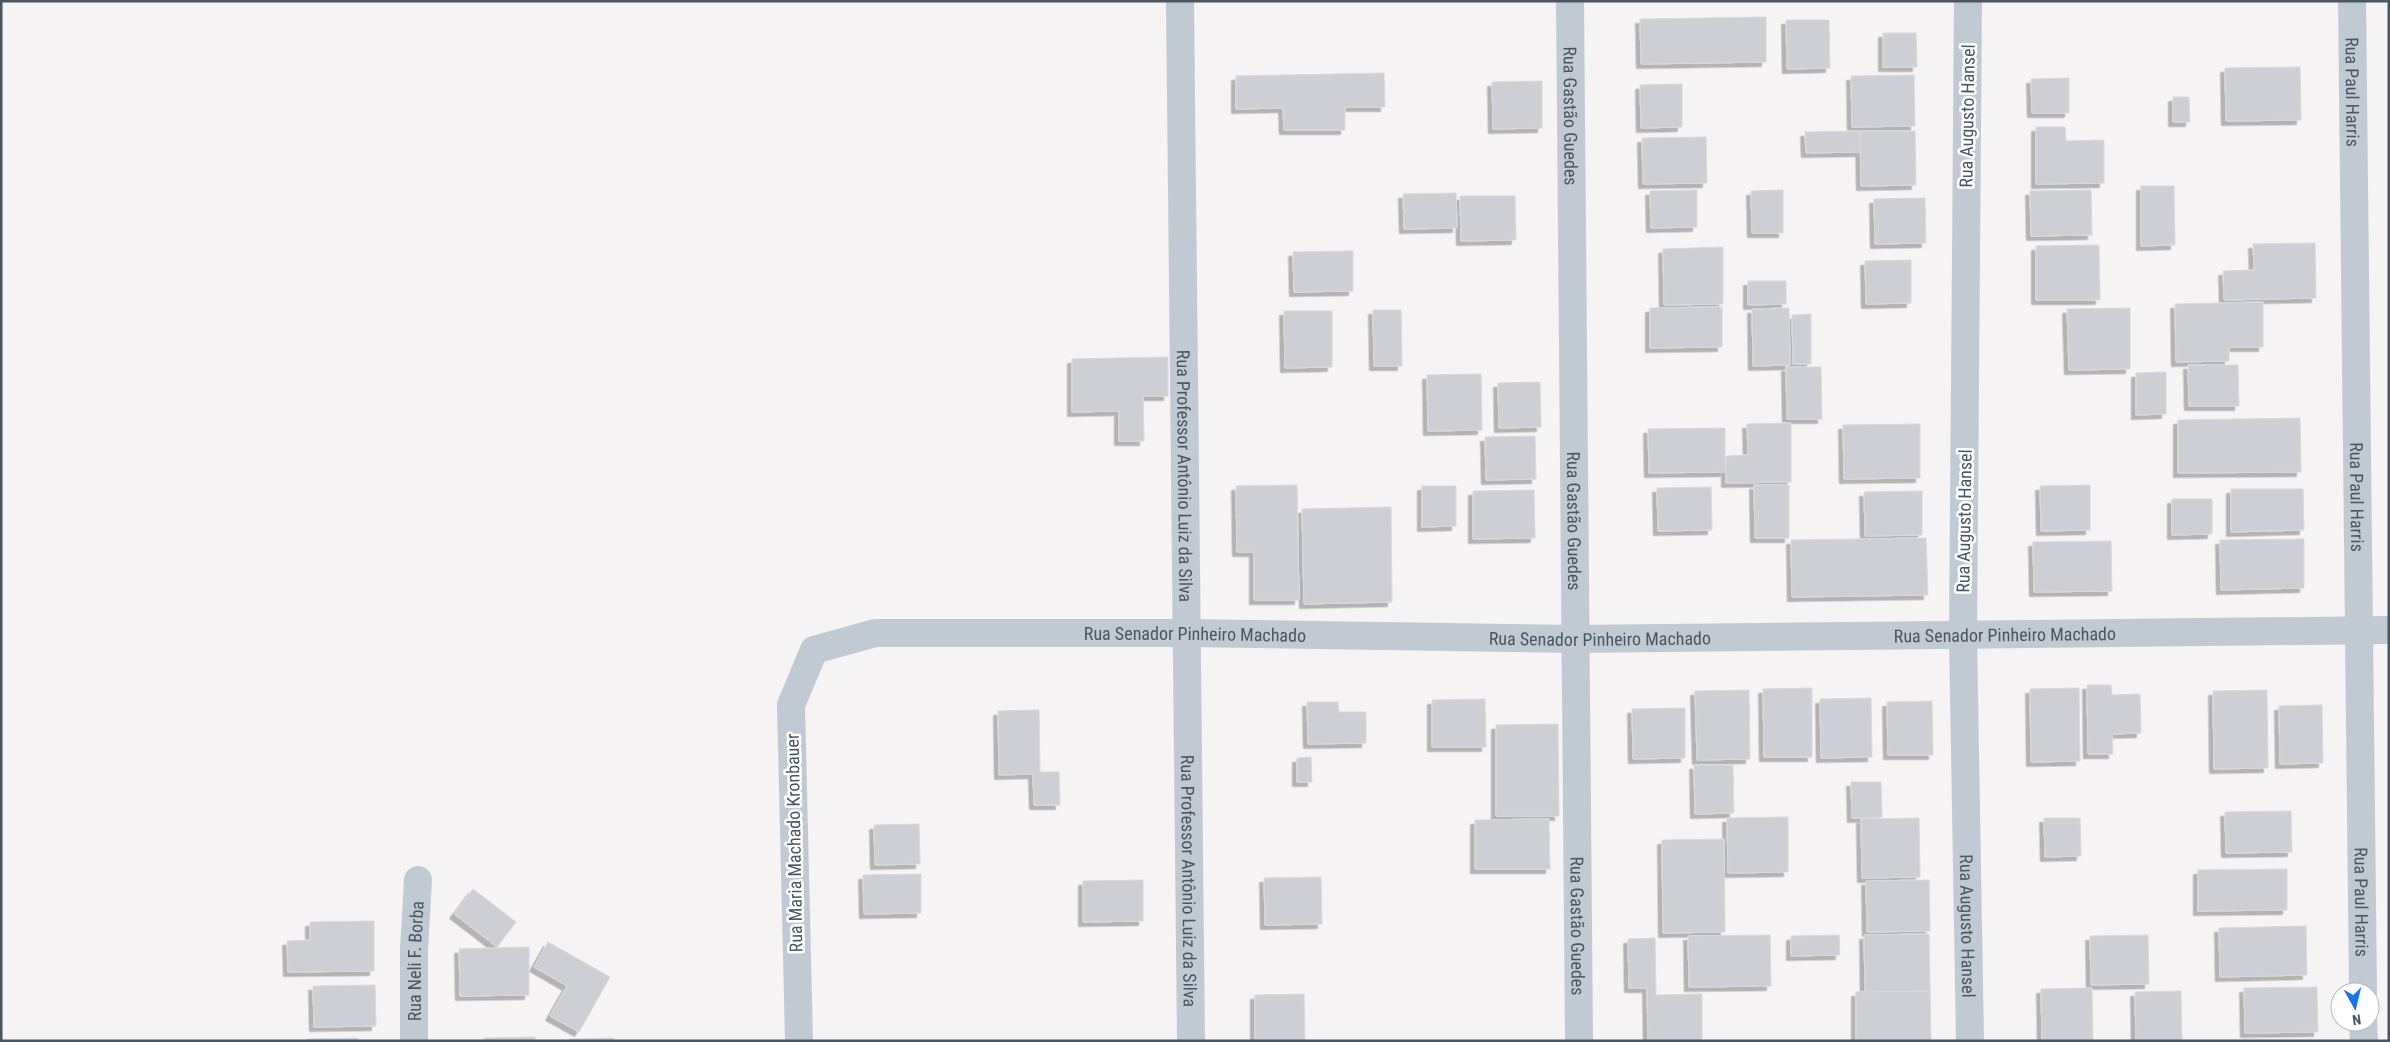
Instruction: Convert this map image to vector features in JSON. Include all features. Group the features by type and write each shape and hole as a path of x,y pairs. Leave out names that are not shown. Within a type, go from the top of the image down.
{"street":[{"name":"Rua Professor Antônio Luiz da Silva","path":"1180,1 1191,1041"},
{"name":"Rua Gastão Guedes","path":"1570,1 1574,639 1579,1041"},
{"name":"Rua Augusto Hansel","path":"1968,1 1963,635 1970,1041"},
{"name":"Rua Paul Harris","path":"2352,1 2363,982"},
{"name":"Rua Senador Pinheiro Machado","path":"814,650 875,633 1187,633 1574,639 2358,632 2389,630"},
{"name":"Rua Maria Machado Kronbauer","path":"799,1041 791,705 814,650"},
{"name":"Rua Neli F. Borba","path":"414,1041 414,949 418,880"}],"building":[{"path":"1766,17 1766,62 1641,64 1640,19"},
{"path":"1786,20 1829,20 1830,68 1787,69"},
{"path":"1883,33 1916,33 1917,67 1883,67"},
{"path":"2300,67 2301,120 2226,121 2225,68"},
{"path":"1384,73 1385,107 1345,107 1345,130 1284,130 1283,108 1236,109 1236,76"},
{"path":"1914,75 1915,126 1852,127 1851,76"},
{"path":"2069,78 2069,113 2032,113 2031,79"},
{"path":"1542,81 1542,128 1493,129 1492,82"},
{"path":"1682,84 1682,127 1641,128 1640,85"},
{"path":"2173,97 2189,97 2190,122 2173,122"},
{"path":"2036,127 2065,127 2066,141 2104,140 2104,183 2036,184"},
{"path":"1859,131 1860,152 1806,153 1805,132"},
{"path":"1860,131 1915,131 1916,185 1861,186"},
{"path":"1706,137 1707,183 1643,184 1642,138"},
{"path":"2141,186 2174,186 2175,245 2141,246"},
{"path":"1697,190 1697,227 1651,228 1650,191"},
{"path":"1783,190 1783,233 1752,233 1751,191"},
{"path":"2091,190 2092,235 2031,236 2030,191"},
{"path":"1456,193 1457,228 1404,229 1403,194"},
{"path":"1460,196 1515,196 1516,240 1461,241"},
{"path":"1925,198 1926,243 1875,244 1874,199"},
{"path":"2315,243 2316,298 2224,300 2223,271 2254,270 2253,244"},
{"path":"2099,245 2100,300 2036,300 2036,246"},
{"path":"1723,247 1723,304 1664,305 1663,249"},
{"path":"1353,251 1353,291 1294,292 1293,252"},
{"path":"1911,260 1911,303 1866,304 1865,261"},
{"path":"1748,281 1786,281 1786,304 1748,305"},
{"path":"2263,302 2263,347 2229,347 2229,361 2176,362 2175,304"},
{"path":"1722,307 1722,347 1650,348 1650,308"},
{"path":"1789,308 1790,365 1753,366 1752,309"},
{"path":"2130,308 2130,369 2069,370 2067,309"},
{"path":"1373,310 1401,310 1402,366 1374,366"},
{"path":"1284,311 1332,311 1332,367 1285,368"},
{"path":"1811,314 1811,364 1793,364 1792,315"},
{"path":"1168,357 1168,396 1143,396 1144,441 1119,441 1119,411 1072,412 1072,359"},
{"path":"2188,365 2238,365 2239,406 2189,406"},
{"path":"1786,367 1821,367 1822,419 1787,419"},
{"path":"2166,372 2166,414 2136,415 2136,373"},
{"path":"1481,374 1482,430 1428,431 1427,375"},
{"path":"1540,382 1541,427 1499,428 1498,383"},
{"path":"2300,418 2301,472 2178,473 2178,420"},
{"path":"1791,423 1791,482 1726,483 1726,456 1748,455 1747,424"},
{"path":"1920,424 1920,478 1844,479 1843,425"},
{"path":"1725,428 1725,472 1649,473 1648,429"},
{"path":"1535,436 1536,479 1486,480 1485,437"},
{"path":"1297,485 1299,600 1254,600 1254,552 1237,552 1236,486"},
{"path":"1754,485 1789,485 1789,538 1755,538"},
{"path":"2090,485 2090,530 2041,531 2040,486"},
{"path":"1422,486 1456,486 1456,526 1422,527"},
{"path":"1711,487 1712,530 1658,531 1657,488"},
{"path":"2231,489 2303,489 2304,530 2231,532"},
{"path":"1534,490 1535,538 1473,539 1473,491"},
{"path":"1922,491 1922,535 1865,536 1864,492"},
{"path":"2172,499 2212,499 2212,534 2172,535"},
{"path":"1391,507 1392,602 1304,604 1302,509"},
{"path":"1926,538 1928,595 1792,597 1791,540"},
{"path":"2304,539 2304,588 2221,590 2220,540"},
{"path":"2111,541 2112,591 2034,592 2033,542"},
{"path":"2087,685 2111,685 2112,695 2140,694 2141,733 2112,734 2113,754 2088,754"},
{"path":"1812,688 1812,757 1764,757 1763,689"},
{"path":"2079,688 2080,761 2031,762 2030,689"},
{"path":"1749,690 1750,759 1697,760 1695,691"},
{"path":"2267,690 2268,768 2214,769 2213,691"},
{"path":"1871,698 1872,757 1821,758 1820,699"},
{"path":"1485,699 1486,747 1432,747 1432,700"},
{"path":"1932,701 1933,755 1888,755 1887,702"},
{"path":"1307,702 1338,702 1339,712 1366,712 1366,743 1308,744"},
{"path":"2322,705 2323,763 2280,764 2279,706"},
{"path":"1685,708 1685,758 1633,759 1632,709"},
{"path":"1039,710 1040,772 1059,772 1060,805 1034,805 1033,774 999,775 998,711"},
{"path":"1558,724 1559,816 1496,816 1496,725"},
{"path":"1311,757 1312,782 1297,782 1297,758"},
{"path":"1694,765 1733,765 1734,813 1695,814"},
{"path":"1851,782 1881,782 1882,817 1852,818"},
{"path":"2291,811 2292,852 2226,853 2225,812"},
{"path":"1788,817 1788,872 1728,873 1727,818"},
{"path":"1919,818 1920,877 1862,878 1861,819"},
{"path":"2044,818 2080,818 2081,856 2045,857"},
{"path":"1549,819 1550,869 1475,869 1475,820"},
{"path":"919,824 920,864 875,865 874,825"},
{"path":"1724,839 1725,932 1663,933 1662,840"},
{"path":"2287,869 2287,910 2198,911 2198,870"},
{"path":"921,874 921,913 864,914 863,875"},
{"path":"1321,877 1322,924 1265,925 1264,878"},
{"path":"1143,880 1143,921 1083,922 1083,881"},
{"path":"1929,880 1930,931 1867,932 1866,881"},
{"path":"473,889 516,922 497,947 454,914"},
{"path":"374,921 374,971 288,972 287,941 310,940 310,922"},
{"path":"2306,926 2307,975 2220,977 2219,928"},
{"path":"1929,934 1930,991 1865,992 1864,935"},
{"path":"1770,935 1771,986 1689,987 1688,936"},
{"path":"1839,935 1840,955 1791,956 1791,936"},
{"path":"2148,935 2149,984 2091,985 2090,936"},
{"path":"1655,938 1656,995 1702,994 1702,1041 1648,1041 1647,988 1629,988 1628,939"},
{"path":"548,942 610,977 579,1032 550,1016 567,986 534,967"},
{"path":"529,947 529,995 460,996 459,949"},
{"path":"375,985 376,1026 314,1027 313,986"},
{"path":"2317,987 2318,1032 2245,1033 2244,988"},
{"path":"2092,988 2093,1041 2042,1041 2041,989"},
{"path":"1930,991 1931,1041 1856,1041 1856,992"},
{"path":"2181,991 2182,1041 2136,1041 2135,992"},
{"path":"1304,994 1305,1041 1255,1041 1255,995"},
{"path":"535,1037 535,1041 484,1041 484,1038"},
{"path":"358,1038 358,1041 306,1041 306,1039"},
{"path":"614,1038 614,1041 569,1041 569,1039"}]}
